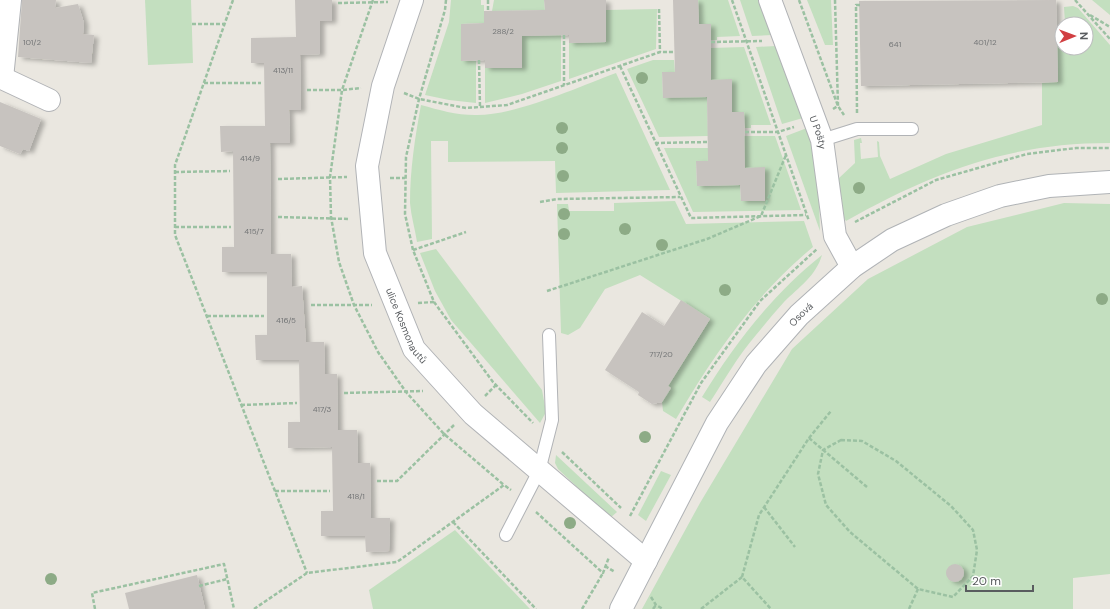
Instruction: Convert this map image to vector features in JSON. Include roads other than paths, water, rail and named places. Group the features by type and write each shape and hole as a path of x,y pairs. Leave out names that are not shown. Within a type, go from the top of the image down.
{"street":[{"path":"10,0 1,78 49,100"},
{"name":"U Pošty","path":"770,0 818,130 835,236 852,267"},
{"name":"ulice Kosmonautů","path":"411,1 384,86 367,166 374,253 414,349 470,410 539,471 646,561"},
{"name":"Osová","path":"622,609 717,423 756,364 799,315 852,267 892,240 946,216 1000,196 1049,186 1110,182"}],"lane":[{"path":"818,130 912,128"},
{"path":"506,535 539,471 552,420 549,335"}]}
